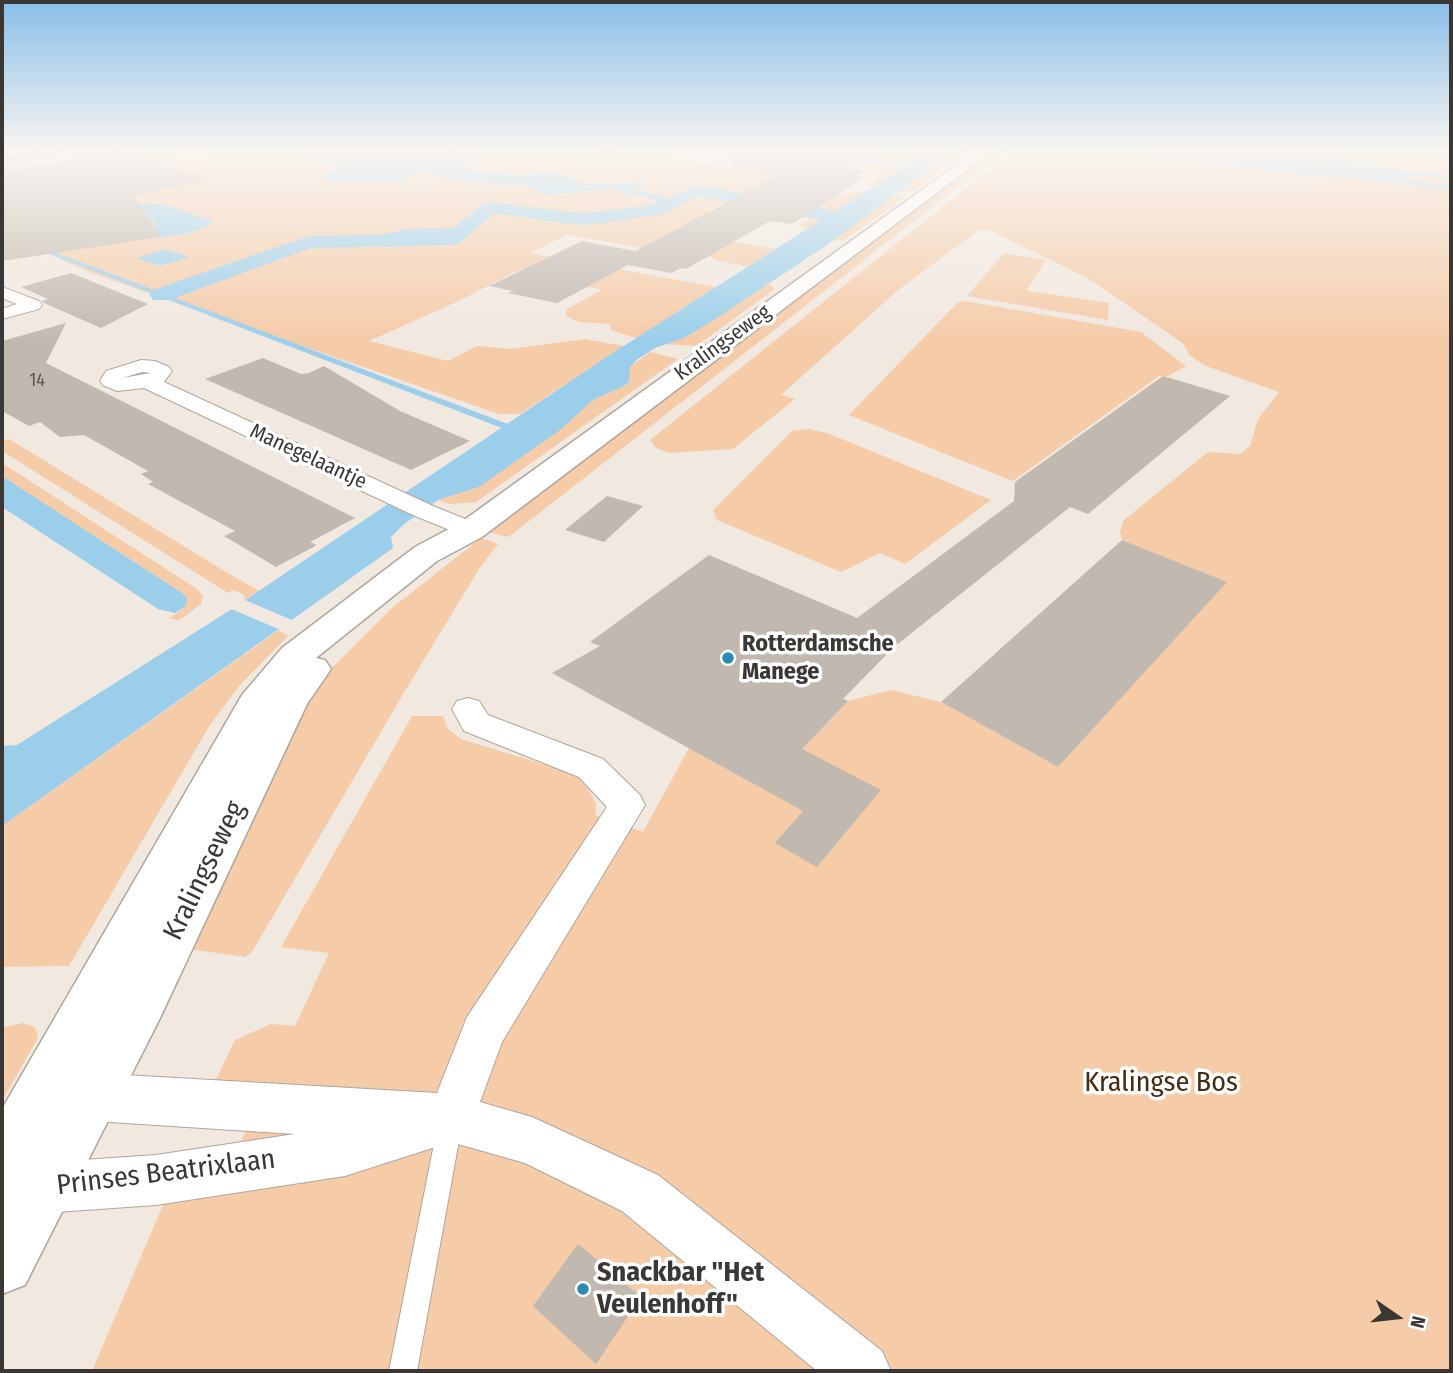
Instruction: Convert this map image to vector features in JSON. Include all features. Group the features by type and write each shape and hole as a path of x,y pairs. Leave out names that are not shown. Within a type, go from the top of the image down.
{"main road":[{"name":"Kralingseweg","path":"2,1262 19,1166 262,696 295,656 321,633 426,554 471,530 895,215"},
{"name":"Kralingseweg","path":"19,1166 90,1097 296,689 320,661 471,530"}],"street":[{"path":"2,292 33,305 2,314"},
{"name":"Manegelaantje","path":"147,382 424,512 471,530"},
{"path":"451,1118 482,1032 627,806 591,768 476,723 468,709"},
{"name":"Prinses Beatrixlaan","path":"90,1097 451,1118 532,1141 639,1193 862,1371"},
{"name":"Prinses Beatrixlaan","path":"19,1166 156,1180 345,1151 451,1118"}],"lane":[{"path":"403,1371 451,1118"}],"green space":[{"path":"32,215 146,215 156,222 152,234 207,226 212,221 195,215 708,215 678,233 777,249 749,267 656,247 644,248 567,235 530,253 717,287 637,338 610,330 611,324 579,322 566,316 567,309 601,290 518,270 461,300 369,341 448,361 477,346 511,349 585,339 624,346 520,414 499,414 88,272 2,232 2,225","holes":["434,230 465,237 388,248 378,242 397,231"]},
{"path":"791,215 831,215 810,228 799,226 809,218"},
{"path":"868,215 880,215 846,239 832,241"},
{"path":"907,215 922,215 511,535 507,537 489,532"},
{"name":"Kralingse Bos","path":"933,215 1451,215 1451,1371 92,1371 169,1191 220,1186 263,1094 210,1092 235,1040 271,1024 295,1026 329,953 281,947 412,716 443,716 448,729 461,739 572,773 586,785 596,803 595,815 643,832 689,748 763,789 848,701 891,690 941,702 1058,767 1226,582 1122,540 1120,532 1124,520 1208,452 1240,454 1250,446 1258,419 1279,392 1206,366 1189,355 1184,344 1089,279 991,231 980,229 897,291 781,395 795,399 733,449 669,453 656,448 650,440"},
{"path":"1004,253 1046,260 1027,289 1029,291 1109,303 1108,320 967,296"},
{"path":"769,284 775,289 696,346 663,344 684,338"},
{"path":"965,301 1141,332 1186,366 1168,376 1159,376 1013,481 849,415 958,302"},
{"path":"650,352 678,359 476,502 449,504 438,500 479,487 593,400 624,386 629,382 630,367"},
{"path":"809,429 827,433 991,500 905,564 880,553 841,572 717,520 713,510 792,431"},
{"path":"9,439 259,591 244,600 244,595 234,590 228,593 2,451 2,441"},
{"path":"2,463 197,589 203,596 201,604 181,619 169,618 182,610 187,598 182,593 2,476"},
{"path":"481,538 498,544 479,569 402,696 252,952 245,957 189,949 316,684 393,607"},
{"path":"279,630 288,636 240,685 210,725 69,966 2,967 2,826"},
{"path":"23,1023 35,1027 38,1038 2,1101 2,1028"}],"water":[{"path":"146,215 195,215 212,221 207,226 189,233 150,239 148,238 155,222"},
{"path":"829,215 868,215 714,320 684,338 655,348 638,359 630,367 629,382 593,400 560,430 479,487 438,500 404,524 391,537 393,548 2,826 2,746 17,745 232,609 608,356"},
{"path":"453,228 470,234 465,237 393,247 383,247 378,242 381,236 405,229"},
{"path":"165,249 190,257 160,266 136,258"},
{"path":"2,476 182,593 187,598 186,606 175,613 158,609 2,507"}],"pier":[{"path":"245,600 294,621 281,630 231,609"}],"building":[{"path":"2,215 147,215 161,237 2,261"},
{"path":"703,215 806,215 792,224 770,221 686,269 681,268 671,273 628,265 557,303 508,293 513,291 489,286 582,241 635,251"},
{"path":"71,273 148,304 101,328 44,303 42,301 48,299 21,287"},
{"path":"66,323 46,363 355,518 310,542 317,545 276,567 224,536 235,531 148,484 153,482 141,474 148,471 84,435 60,437 40,422 29,426 2,411 2,341"},
{"path":"263,358 301,374 324,366 400,411 470,441 411,470 205,379"},
{"name":"Rotterdamsche Manege","path":"1163,376 1230,396 1088,514 1070,507 894,647 843,699 848,701 802,749 881,790 817,867 775,843 803,811 552,673 600,646 590,642 709,555 857,618 1014,501 1015,482"},
{"path":"607,496 643,506 604,542 565,530"},
{"path":"1122,540 1227,582 1058,767 941,702"},
{"path":"578,1244 641,1297 596,1364 533,1306"}],"waterway":[{"path":"161,295 309,242 453,239 481,215"},
{"path":"549,215 578,219 618,215"},
{"path":"826,215 846,219"},
{"path":"38,248 518,431"}],"place":[{"name":"Rotterdamsche Manege","path":"728,658"},
{"name":"Snackbar \"Het Veulenhoff\"","path":"583,1289"}]}
